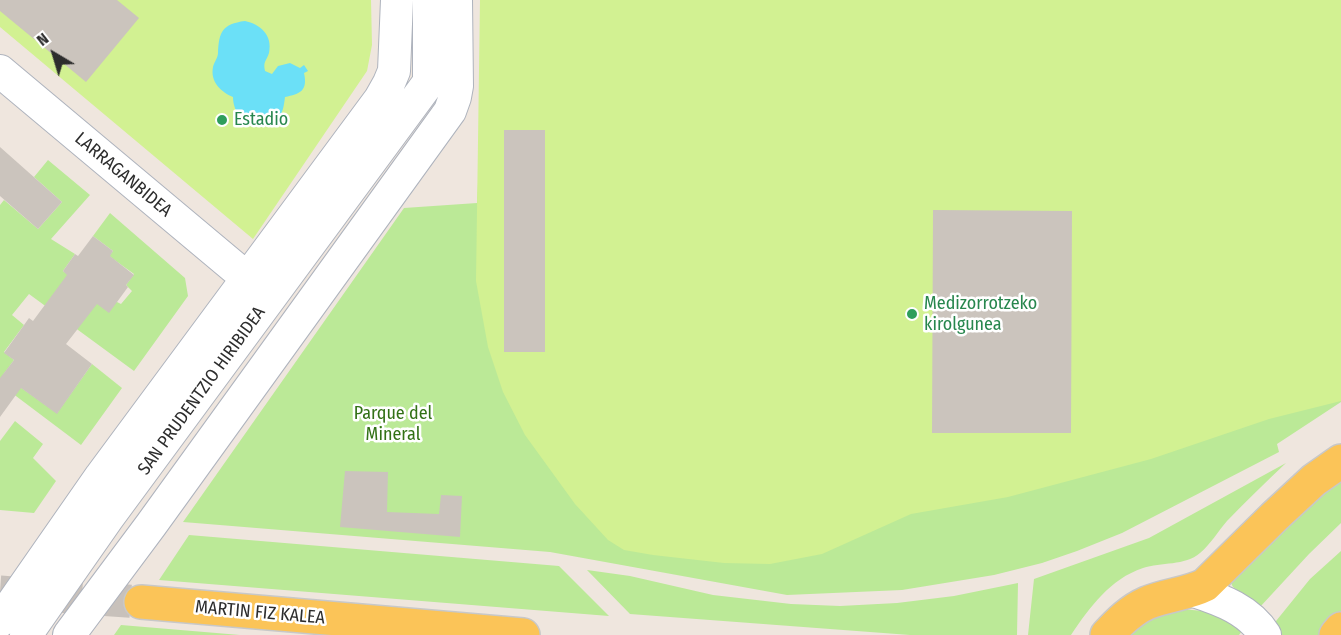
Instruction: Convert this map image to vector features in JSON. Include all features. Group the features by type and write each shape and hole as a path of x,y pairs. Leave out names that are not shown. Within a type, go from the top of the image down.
{"main road":[{"path":"1107,635 1125,616 1147,603 1194,591 1205,585 1314,480 1341,461"},
{"name":"MARTIN FIZ KALEA","path":"141,603 523,635"},
{"path":"1336,635 1341,629"}],"street":[{"name":"SAN PRUDENTZIO HIRIBIDEA","path":"0,621 67,524 380,99 393,71 397,0"},
{"path":"429,0 443,84"},
{"path":"443,84 456,0"},
{"name":"LARRAGANBIDEA","path":"0,71 247,278"},
{"name":"SAN PRUDENTZIO HIRIBIDEA","path":"26,635 114,509 387,140 443,84 455,97 450,111 69,635"},
{"path":"380,99 386,119 387,155 394,170 396,186"},
{"path":"348,142 371,143 404,138 416,144 426,145"},
{"path":"1194,591 1221,600 1242,611 1260,626 1266,635"}],"green space":[{"name":"Estadio","path":"0,0 371,0 372,45 367,71 253,239 0,27"},
{"name":"Medizorrotzeko kirolgunea","path":"480,0 1341,0 1341,401 1269,419 1151,459 1008,497 911,514 822,554 770,564 724,563 624,550 608,540 575,504 525,435 503,392 488,347 476,281"},
{"name":"Medizorrotzeko kirolgunea","path":"1146,0 1341,0 1341,402 1277,444 1279,452 1122,533 1077,551 1042,563 994,575 902,590 787,595 550,552 183,522 404,208 477,203 479,164"},
{"path":"48,160 90,195 51,239 75,254 63,271 97,304 117,302 121,304 132,291 126,285 134,274 109,256 113,251 93,236 110,213 185,278 188,296 134,371 29,294 12,315 24,325 4,352 14,360 3,375 57,413 92,364 122,388 81,445 0,384 0,205 4,200 38,229 62,202 34,177"},
{"path":"15,421 43,444 33,458 56,481 34,513 0,510 0,441"},
{"path":"1286,463 1194,557 1180,562 1143,568 1120,579 1093,604 1071,635 1028,635 1034,579 1149,538"},
{"path":"1341,472 1341,523 1260,607 1233,587 1230,581"},
{"path":"189,535 559,566 609,616 159,580"},
{"path":"1341,551 1341,614 1321,635 1279,635 1272,626 1310,579"},
{"path":"587,570 630,576 713,595 791,604 840,606 897,603 954,596 1018,583 1017,635 910,635 630,614"},
{"path":"1182,609 1213,612 1233,622 1242,631 1239,635 1127,635 1152,615"},
{"path":"121,625 240,635 114,635"}],"water":[{"path":"245,21 264,31 269,41 265,71 272,74 278,66 290,63 300,68 304,65 308,71 304,73 305,84 302,91 285,97 279,117 270,124 262,126 255,126 242,119 237,113 233,97 221,89 213,77 213,67 223,30 231,24"}],"building":[{"path":"0,0 117,0 139,18 86,82 0,11"},
{"path":"504,130 545,130 545,352 504,352"},
{"path":"0,147 62,202 38,229 0,196"},
{"path":"933,210 1072,211 1071,433 932,433"},
{"path":"93,236 113,251 110,256 134,275 109,313 97,304 66,344 92,364 57,414 21,388 0,417 0,378 14,360 4,353 29,318 33,321 67,275 63,271 75,254 78,256"},
{"path":"345,471 388,472 387,512 439,514 441,495 462,496 460,537 340,527"}],"tunnel":[{"path":"0,592 141,602"}],"place":[{"name":"Estadio","path":"222,120"},
{"name":"Medizorrotzeko kirolgunea","path":"912,314"}],"park label":[{"name":"Parque del Mineral","path":"393,424"}]}
